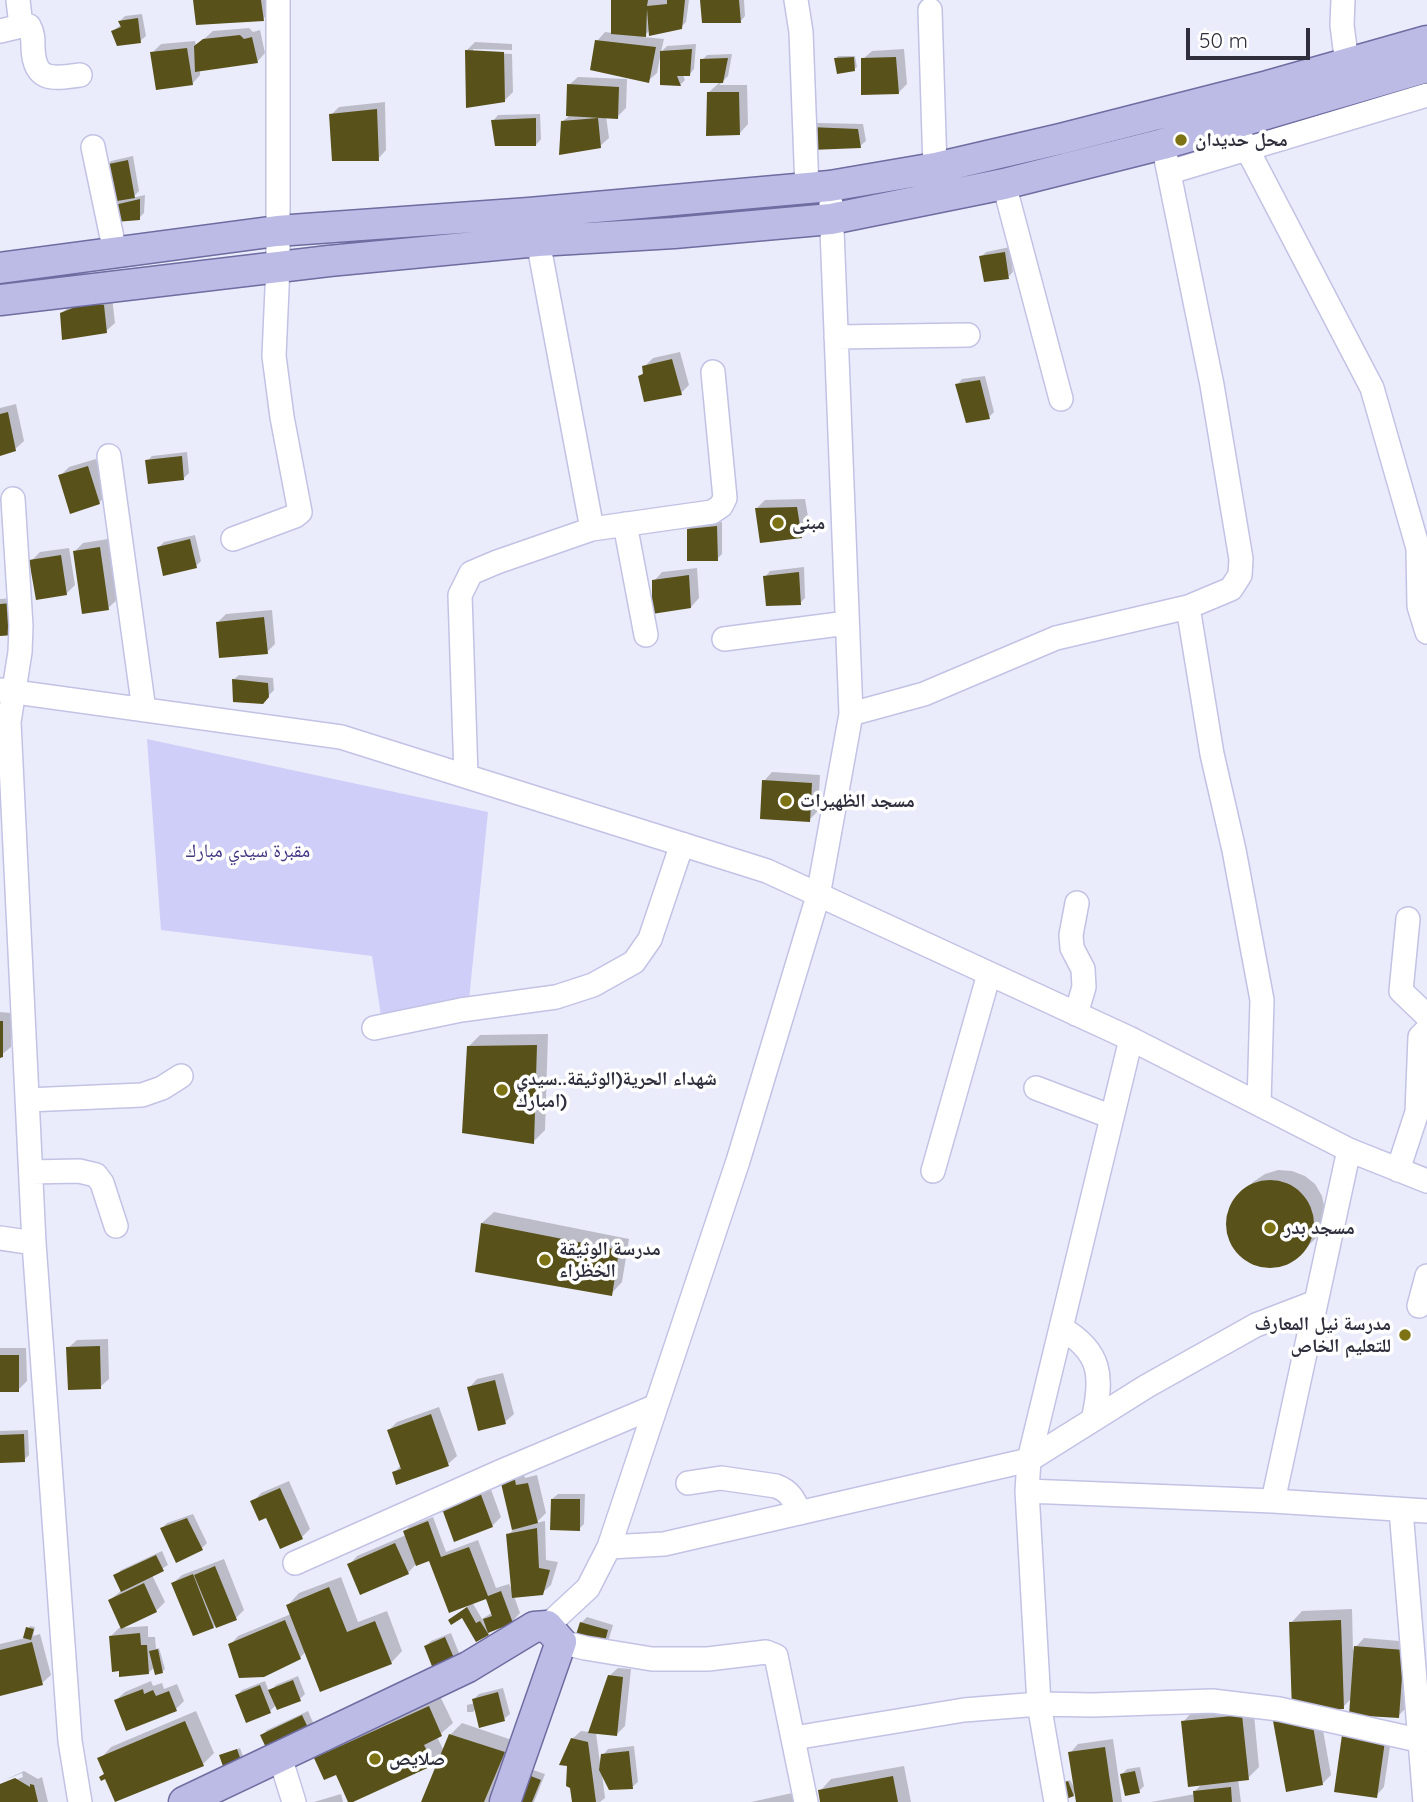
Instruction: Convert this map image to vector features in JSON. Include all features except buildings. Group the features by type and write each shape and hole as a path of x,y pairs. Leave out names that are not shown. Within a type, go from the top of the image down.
{"main road":[{"path":"0,268 277,231 818,188 935,168 1060,139 1427,41"},
{"path":"0,300 278,266 538,241 674,233 831,219 1004,184 1166,158 1233,122 1427,67"},
{"path":"184,1802 468,1667 534,1628 554,1634 505,1802"}],"street":[{"path":"18,0 10,29 29,26 33,32 34,59 38,71 44,76 56,78 80,75"},
{"path":"233,539 296,516 300,512 282,417 274,356 278,266 278,0"},
{"path":"796,0 818,188 831,219 850,714 818,896 738,1161 609,1547 587,1588 554,1634 586,1648 652,1659 708,1659 766,1652 776,1657 806,1802"},
{"path":"1343,0 1342,25 1347,64"},
{"path":"930,10 935,168"},
{"path":"850,714 924,694 1056,638 1188,607 1230,589 1240,575 1241,559 1212,385 1166,158 1247,149 1427,95"},
{"path":"1233,122 1372,388 1423,549 1419,606 1427,632"},
{"path":"93,147 115,252"},
{"path":"1004,184 1060,399"},
{"path":"538,241 592,529"},
{"path":"836,337 968,335"},
{"path":"466,776 460,595 471,573 592,529 712,512 721,506 725,498 713,372"},
{"path":"109,456 144,710"},
{"path":"13,499 21,626 20,652 7,691 4,723 11,989 27,1100 34,1243 70,1741 80,1802"},
{"path":"625,524 646,635"},
{"path":"1188,607 1212,754 1234,850 1262,1000 1259,1104"},
{"path":"724,639 847,623"},
{"path":"7,691 341,737 767,871 1132,1039 1349,1150 1427,1181"},
{"path":"374,1028 461,1010 556,997 593,985 634,962 650,939 682,845"},
{"path":"1076,1014 1084,987 1083,970 1072,948 1071,935 1077,903"},
{"path":"1408,919 1401,991 1427,1016"},
{"path":"933,1171 989,974"},
{"path":"1398,1170 1417,1112 1420,1037 1427,1030"},
{"path":"1056,1802 1039,1704 1027,1491 1029,1460 1132,1039"},
{"path":"27,1100 142,1095 162,1088 181,1076"},
{"path":"1035,1088 1112,1117"},
{"path":"1273,1501 1349,1150"},
{"path":"31,1172 79,1171 96,1175 102,1183 116,1226"},
{"path":"0,1238 34,1243"},
{"path":"1419,1306 1427,1276"},
{"path":"609,1547 664,1544 1029,1460 1147,1385 1256,1325 1316,1302"},
{"path":"1061,1328 1079,1338 1095,1359 1100,1390 1093,1420"},
{"path":"295,1563 656,1406"},
{"path":"688,1483 721,1478 776,1486 792,1496 800,1513"},
{"path":"1027,1491 1273,1501 1427,1511"},
{"path":"1401,1510 1425,1802"},
{"path":"794,1738 964,1710 1039,1704 1212,1701 1279,1709 1422,1741"},
{"path":"280,1757 294,1802"}],"green space":[{"name":"مقبرة سيدي مبارك","path":"147,739 488,812 469,1000 381,1016 372,956 161,930"}],"place":[{"name":"محل حديدان","path":"1181,140"},
{"name":"مبنى","path":"778,523"},
{"name":"مسجد الظهيرات","path":"786,801"},
{"name":"شهداء الحرية(الوثيقة..سيدي امبارك)","path":"502,1090"},
{"name":"مسجد بدر","path":"1270,1228"},
{"name":"مدرسة الوثيقة الخظراء","path":"545,1260"},
{"name":"مدرسة نيل المعارف للتعليم الخاص","path":"1405,1335"},
{"name":"صلايص","path":"375,1759"}]}
